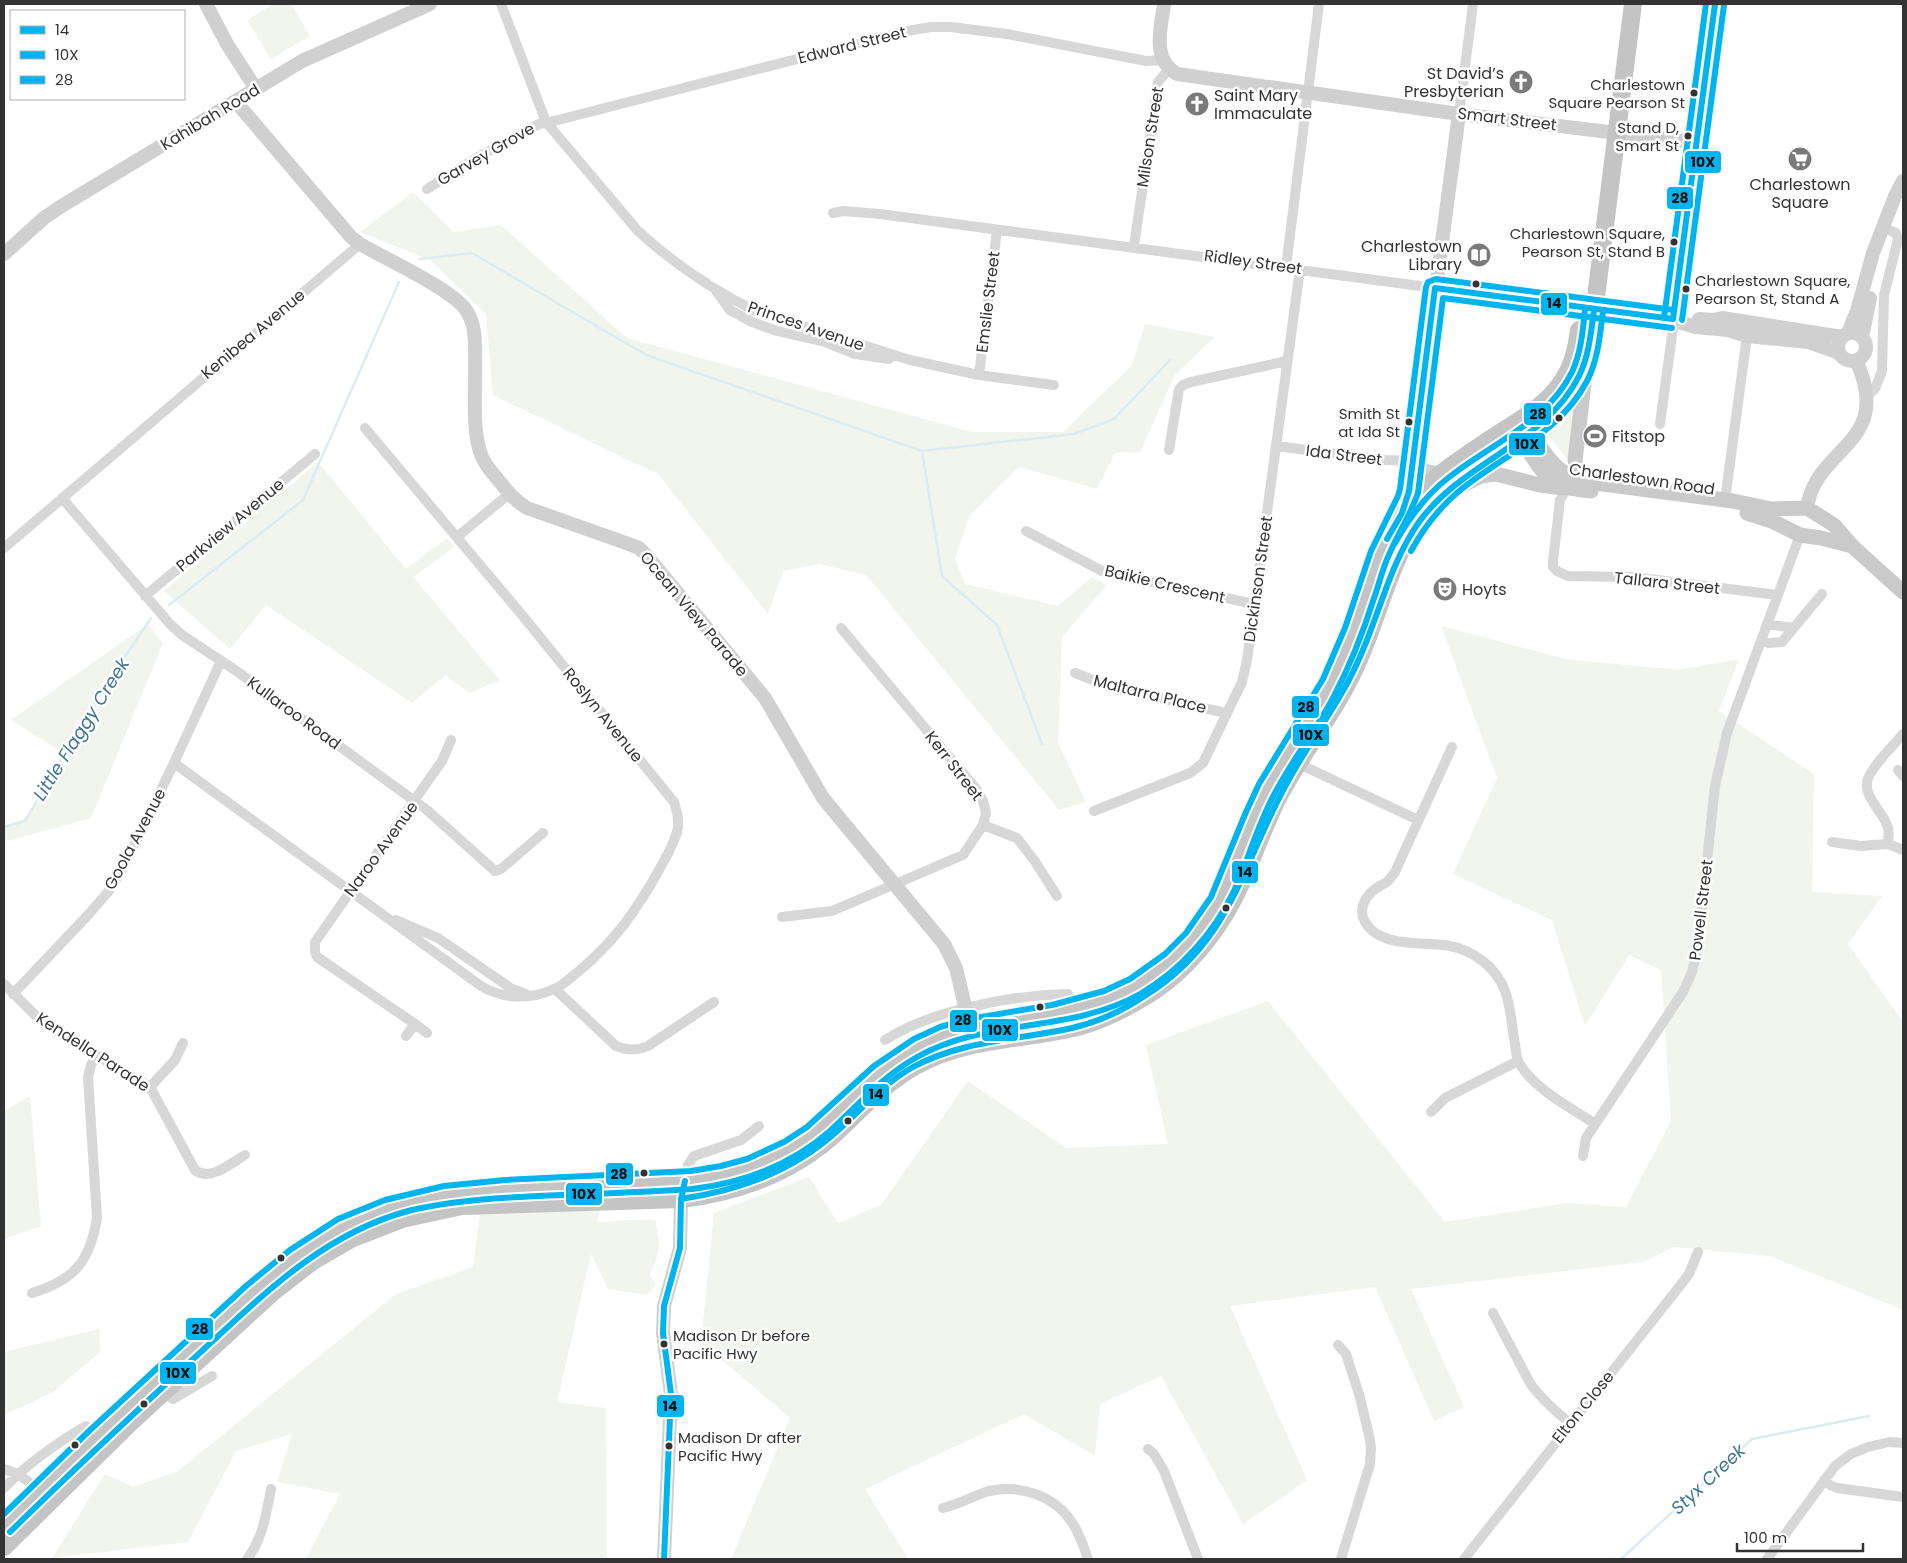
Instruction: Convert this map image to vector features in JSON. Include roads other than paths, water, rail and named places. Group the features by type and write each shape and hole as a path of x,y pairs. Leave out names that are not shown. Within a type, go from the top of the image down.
{"highway":[{"path":"1612,132 1624,4"},
{"path":"4,1526 256,1288 308,1247 336,1230 384,1209 438,1195 477,1190 685,1181 741,1171 782,1154 801,1142 821,1127 875,1074 897,1058 942,1035 972,1035 1082,1026 1130,1005 1169,980 1189,962 1219,923 1233,900 1311,718 1331,684 1347,648 1380,553 1402,513 1421,492 1443,473 1556,411 1568,397 1579,378 1586,360 1588,309 1612,132 1633,4"},
{"path":"1292,760 1330,715 1358,663 1404,545 1418,522 1439,498 1522,428 1565,378 1588,309"},
{"path":"4,1547 131,1422 292,1276 330,1250 376,1228 429,1212 462,1206 681,1199 728,1191 764,1179 820,1146 876,1093 902,1074 948,1051 972,1035"}],"main road":[{"path":"1586,360 1575,460 1577,468 1590,482"},
{"name":"Charlestown Road","path":"1522,428 1551,462 1571,477 1590,482 1725,500 1772,510 1807,510 1834,526 1852,546 1903,592"},
{"name":"Charlestown Road","path":"1522,428 1548,477 1556,483 1564,494 1740,511 1760,517 1799,534 1852,546"},
{"path":"1439,498 1481,476 1491,474 1540,485 1564,494"},
{"path":"1807,510 1818,518 1817,528 1814,532 1799,534 1790,521 1794,512 1807,510"}],"street":[{"path":"206,4 227,44 256,90"},
{"name":"Kahibah Road","path":"4,254 44,218 60,207 302,61 430,4"},
{"name":"Princes Avenue","path":"501,4 546,122 638,231 655,247 714,288 755,311 910,360 979,376 1054,386"},
{"path":"1164,4 1160,48 1166,64"},
{"path":"1286,266 1319,4"},
{"path":"1402,513 1409,491 1473,4"},
{"path":"1660,424 1715,4"},
{"name":"Edward Street","path":"546,122 906,31 931,27 951,27 1007,34 1166,64"},
{"name":"Smart Street","path":"1166,64 1177,74 1307,93 1458,114 1687,141 1697,139"},
{"name":"Milson Street","path":"1134,246 1158,82 1166,64"},
{"path":"236,102 344,229 360,244"},
{"name":"Garvey Grove","path":"427,189 478,157 538,124 546,122"},
{"path":"1845,335 1855,333 1862,337 1866,344 1865,352 1856,360 1847,360 1840,353 1838,344 1845,335 1857,311 1873,253 1895,196 1903,181"},
{"path":"1862,337 1876,275 1903,202"},
{"name":"Ridley Street","path":"833,213 843,211 880,214 1286,266 1588,309 1657,316 1673,324 1710,320 1753,332 1808,342 1840,353"},
{"name":"Emslie Street","path":"979,376 996,230"},
{"path":"1866,396 1875,389 1882,371 1884,295 1898,238 1896,233 1891,231"},
{"name":"Ocean View Parade","path":"360,244 443,291 467,311 475,333 476,431 478,448 483,460 509,494 527,508 626,543 638,548 646,555 765,698 823,798 948,950 956,968 972,1035"},
{"name":"Kenibea Avenue","path":"4,548 360,244"},
{"name":"Dickinson Street","path":"1094,811 1194,770 1203,763 1242,682 1247,660 1300,268"},
{"path":"1725,500 1753,332"},
{"name":"Ridley Street","path":"1753,332 1845,335"},
{"path":"1807,510 1810,495 1817,482 1861,428 1865,415 1866,396 1863,374 1856,360"},
{"path":"1169,450 1179,389 1183,385 1287,361"},
{"name":"Roslyn Avenue","path":"174,763 390,918 405,932 493,993 508,997 555,989 583,968 608,944 633,914 675,840 678,828 678,814 674,802 365,428"},
{"name":"Ida Street","path":"1276,446 1386,460 1412,461"},
{"name":"Parkview Avenue","path":"145,596 315,454"},
{"path":"1412,461 1421,470 1429,473 1443,473"},
{"path":"457,537 509,494"},
{"name":"Tallara Street","path":"1564,494 1553,561 1553,567 1557,572 1568,576 1633,578 1778,595"},
{"name":"Kullaroo Road","path":"62,498 145,596 182,635 415,801 494,872 508,864 543,833"},
{"name":"Baikie Crescent","path":"1026,531 1102,571 1254,604"},
{"name":"Powell Street","path":"1583,1156 1586,1138 1672,1010 1692,972 1698,946 1715,786 1721,754 1799,534"},
{"path":"1761,641 1769,643 1782,642 1822,594"},
{"path":"1767,624 1793,628"},
{"name":"Kerr Street","path":"782,917 832,910 962,855 982,825 986,813 984,801 977,790 840,628"},
{"name":"Goola Avenue","path":"13,994 108,892 122,870 221,661"},
{"name":"Maltarra Place","path":"1075,673 1111,687 1226,713"},
{"path":"1888,844 1889,827 1868,795 1866,788 1868,778 1874,768 1903,734"},
{"name":"Naroo Avenue","path":"415,1024 317,957 315,947 318,937 442,761 451,740"},
{"path":"1452,748 1395,872 1387,882 1366,896 1362,909 1364,921 1373,930 1386,938 1402,943 1450,946 1468,951 1484,962 1496,974 1506,990 1518,1061 1529,1076 1544,1090 1595,1124"},
{"path":"1292,760 1418,820"},
{"path":"982,825 1017,838 1034,860 1057,896"},
{"path":"1832,842 1861,846 1888,844 1903,850"},
{"name":"Roslyn Avenue","path":"390,918 438,938 512,988 528,995"},
{"name":"Kendella Parade","path":"4,984 34,1014 57,1032 150,1087 195,1170 205,1175 214,1173 246,1155"},
{"path":"555,989 616,1046 624,1049 641,1049 648,1046 714,1002"},
{"path":"885,1040 911,1025 965,1008 1019,998 1068,994"},
{"path":"406,1036 415,1024 427,1033"},
{"path":"150,1087 175,1060 183,1043"},
{"path":"32,1293 52,1286 68,1277 87,1255 93,1240 97,1218 88,1083 89,1071 97,1055"},
{"path":"1431,1112 1445,1098 1518,1061"},
{"path":"664,1559 671,1394 663,1333 664,1306 680,1248 681,1199 688,1165 694,1156 741,1140 759,1126"},
{"name":"Elton Close","path":"1464,1559 1684,1281 1698,1252"},
{"path":"1492,1313 1537,1393 1570,1423"},
{"path":"1338,1344 1346,1354 1351,1367 1370,1435 1371,1448 1370,1464 1341,1559"},
{"path":"164,1392 173,1400 212,1376"},
{"path":"4,1488 49,1448 86,1426"},
{"path":"1767,1559 1835,1466 1851,1454 1889,1442 1903,1443"},
{"path":"1148,1449 1154,1454 1164,1471 1198,1559"},
{"path":"4,1469 18,1474 40,1490"},
{"path":"1824,1480 1837,1488 1903,1497"},
{"path":"943,1508 978,1495 1003,1489 1016,1489 1040,1495 1063,1511 1072,1522 1079,1534 1088,1559"},
{"path":"247,1559 254,1550 266,1518 271,1490"}],"waterway":[{"path":"420,259 472,253 646,355 922,451 1074,434 1114,419 1170,360"},
{"path":"169,605 303,500 399,282"},
{"path":"922,451 942,576 997,625 1042,744"},
{"name":"Little Flaggy Creek","path":"4,827 25,821 96,700 151,618"},
{"name":"Styx Creek","path":"1621,1559 1752,1439 1869,1416"}],"place":[{"name":"St David’s Presbyterian","path":"1521,82"},
{"name":"Charlestown Square Pearson St","path":"1694,93"},
{"name":"Saint Mary Immaculate","path":"1197,104"},
{"name":"Stand D, Smart St","path":"1688,136"},
{"name":"Charlestown Square","path":"1800,159"},
{"name":"Charlestown Square, Pearson St, Stand B","path":"1674,242"},
{"name":"Charlestown Library","path":"1479,255"},
{"name":"Charlestown Square, Pearson St, Stand A","path":"1686,289"},
{"name":"Smith St at Ida St","path":"1409,422"},
{"name":"Fitstop","path":"1595,436"},
{"name":"Hoyts","path":"1445,589"},
{"name":"Madison Dr before Pacific Hwy","path":"664,1344"},
{"name":"Madison Dr after Pacific Hwy","path":"669,1446"}]}
